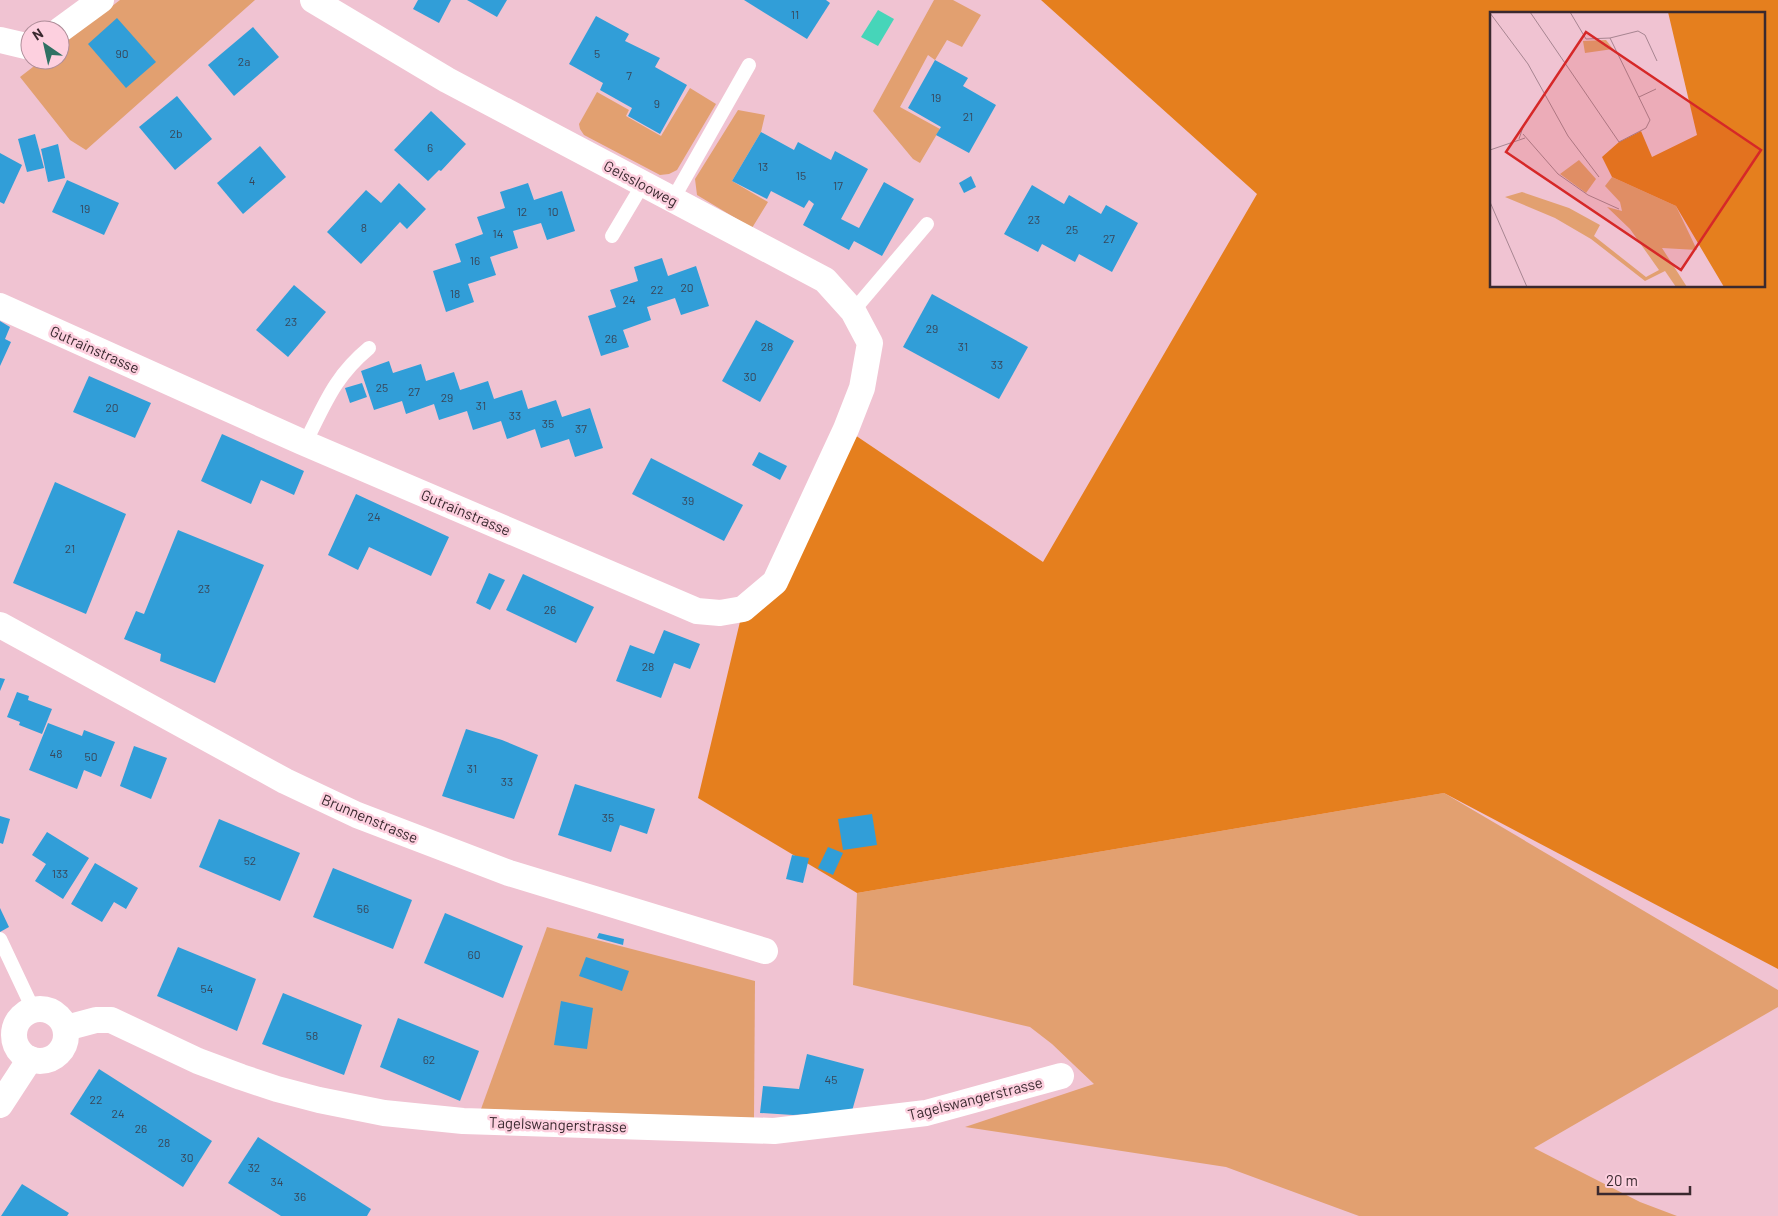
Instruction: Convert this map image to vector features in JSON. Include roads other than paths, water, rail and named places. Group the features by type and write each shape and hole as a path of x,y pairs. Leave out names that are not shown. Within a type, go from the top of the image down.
{"street":[{"path":"70,23 101,0"},
{"name":"Geisslooweg","path":"313,0 447,80 825,280 854,311 870,343 862,388 846,429"},
{"path":"0,40 20,45"},
{"name":"Gutrainstrasse","path":"0,306 305,443 697,611 720,613 743,609 775,582 846,429"},
{"name":"Brunnenstrasse","path":"0,625 285,781 357,814 509,873 765,952"},
{"path":"43,1008 53,1011 61,1018 66,1028 67,1040 62,1051 53,1059 41,1062 30,1060 16,1047 14,1029 24,1013 32,1009 43,1008"},
{"name":"Tagelswangerstrasse","path":"66,1028 96,1020 111,1020 198,1061 277,1089 319,1100 384,1113 463,1121 774,1131 926,1113 1061,1076"},
{"path":"0,1105 30,1060"}],"lane":[{"path":"673,199 749,65"},
{"path":"612,236 643,184"},
{"path":"854,311 927,224"},
{"path":"305,443 335,384 354,360 369,348"},
{"path":"0,939 32,1009"}]}
